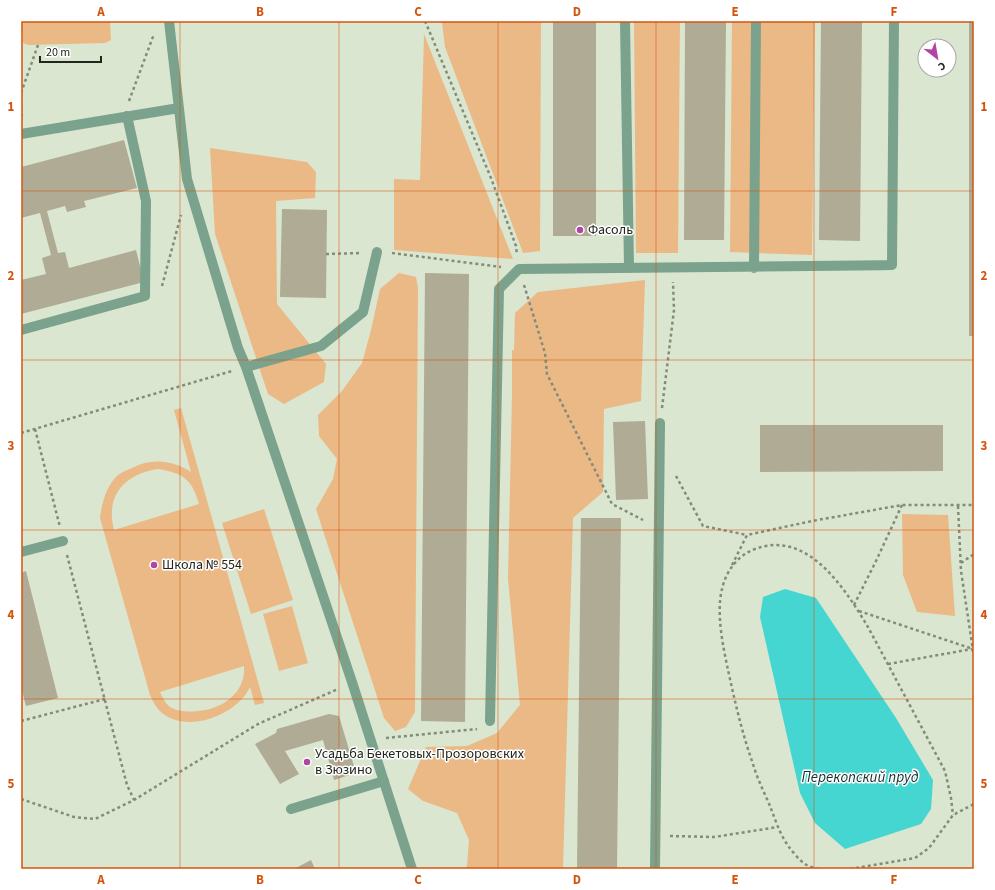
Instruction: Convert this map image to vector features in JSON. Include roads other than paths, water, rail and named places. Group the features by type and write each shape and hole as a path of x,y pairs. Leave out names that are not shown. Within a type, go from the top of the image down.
{"lane":[{"path":"169,21 187,179 238,348 246,367 352,682 412,869"},
{"path":"625,21 629,267"},
{"path":"754,268 756,21"},
{"path":"490,721 500,289 519,269 629,267 754,268 892,265 894,21"},
{"path":"21,134 179,108"},
{"path":"21,330 145,296 146,201 127,116"},
{"path":"246,367 321,346 363,312 377,252"},
{"path":"655,869 654,835 660,528 660,423"},
{"path":"21,552 63,541"},
{"path":"291,810 384,781"}],"water":[{"name":"Перекопский пруд","path":"785,589 816,598 896,718 933,780 931,809 921,824 845,849 815,823 800,793 760,617 763,597"}],"place":[{"name":"Фасоль","path":"580,230"},
{"name":"Школа № 554","path":"154,565"},
{"name":"Усадьба Бекетовых-Прозоровских в Зюзино","path":"307,762"}]}
